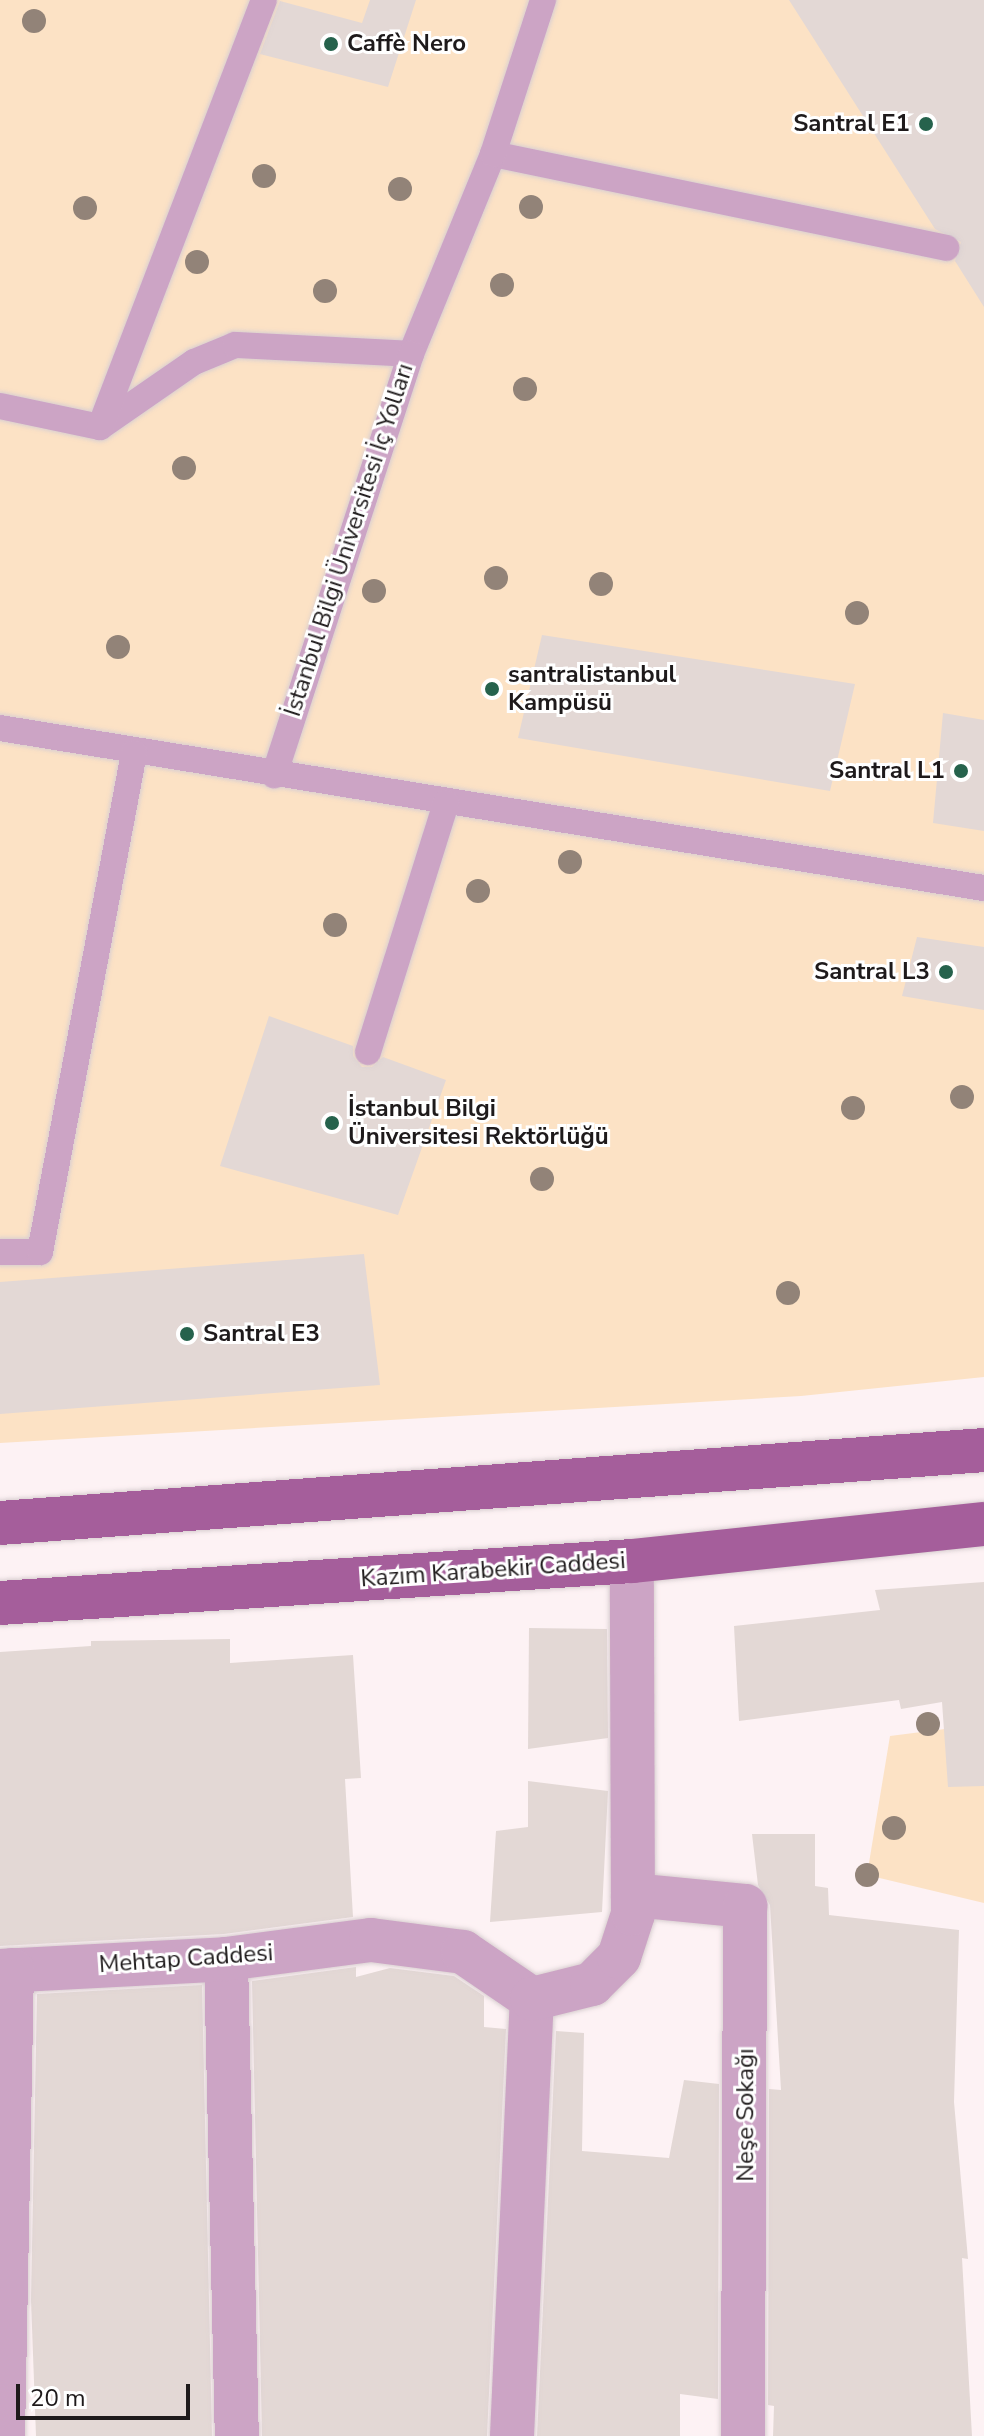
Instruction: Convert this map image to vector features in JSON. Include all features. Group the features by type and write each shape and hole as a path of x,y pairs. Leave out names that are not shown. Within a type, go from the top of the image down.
{"main road":[{"path":"0,1523 984,1450"},
{"name":"Kazım Karabekir Caddesi","path":"0,1603 632,1561 984,1524"}],"street":[{"path":"512,2436 532,1999 592,1984 619,1957 633,1895 632,1561"},
{"name":"Neşe Sokağı","path":"633,1895 745,1906 743,2436"},
{"name":"Mehtap Caddesi","path":"6,1970 226,1959 371,1940 463,1952 532,1999"},
{"path":"226,1959 237,2436"},
{"path":"3,2436 6,1970"}],"lane":[{"path":"0,406 100,427 264,0"},
{"path":"411,354 493,154 543,0"},
{"path":"493,154 946,248"},
{"name":"İstanbul Bilgi Üniversitesi İç Yolları","path":"100,427 194,362 235,345 411,354 274,775"},
{"path":"0,728 134,753 984,888"},
{"path":"0,1252 40,1252 134,753"},
{"path":"368,1052 446,803"}],"shaded area":[{"name":"santralistanbul Kampüsü","path":"0,0 984,0 984,1377 801,1396 0,1443"},
{"path":"984,1724 984,1903 867,1875 890,1736"}],"building":[{"name":"Caffè Nero","path":"370,0 416,0 388,87 260,54 280,1 362,23"},
{"name":"Santral E1","path":"789,0 984,0 984,307 955,261 961,242 935,229"},
{"path":"542,635 855,684 830,791 518,738"},
{"name":"Santral L1","path":"943,713 984,720 984,831 933,823"},
{"name":"Santral L3","path":"917,937 984,947 984,1010 902,996"},
{"name":"İstanbul Bilgi Üniversitesi Rektörlüğü","path":"269,1016 353,1046 353,1056 362,1067 372,1067 383,1057 446,1080 398,1215 220,1166"},
{"name":"Santral E3","path":"364,1254 380,1385 0,1414 0,1282"},
{"path":"984,1582 984,1786 948,1787 942,1702 901,1709 899,1700 739,1721 734,1626 880,1610 875,1590"},
{"path":"529,1628 607,1629 608,1738 528,1749"},
{"path":"230,1639 230,1663 353,1655 361,1778 345,1779 353,1917 224,1934 0,1946 0,1652 91,1646 91,1641"},
{"path":"528,1781 608,1791 602,1912 490,1922 496,1831 528,1827"},
{"path":"752,1834 815,1834 815,1886 828,1888 829,1915 959,1930 954,2102 968,2259 962,2258 972,2436 773,2436 774,2406 768,2405 769,2089 781,2090 770,1905 758,1885"},
{"path":"356,1967 356,1977 390,1968 454,1976 484,1996 484,2027 506,2029 487,2436 262,2436 252,1981"},
{"path":"202,1985 212,2436 36,2436 31,2300 37,1994"},
{"path":"556,2031 584,2033 582,2151 669,2158 684,2080 719,2084 718,2399 680,2394 680,2436 537,2436"}],"place":[{"name":"Caffè Nero","path":"331,44"},
{"name":"Santral E1","path":"926,124"},
{"name":"santralistanbul Kampüsü","path":"492,689"},
{"name":"Santral L1","path":"961,771"},
{"name":"Santral L3","path":"946,972"},
{"name":"İstanbul Bilgi Üniversitesi Rektörlüğü","path":"332,1123"},
{"name":"Santral E3","path":"187,1334"}]}
